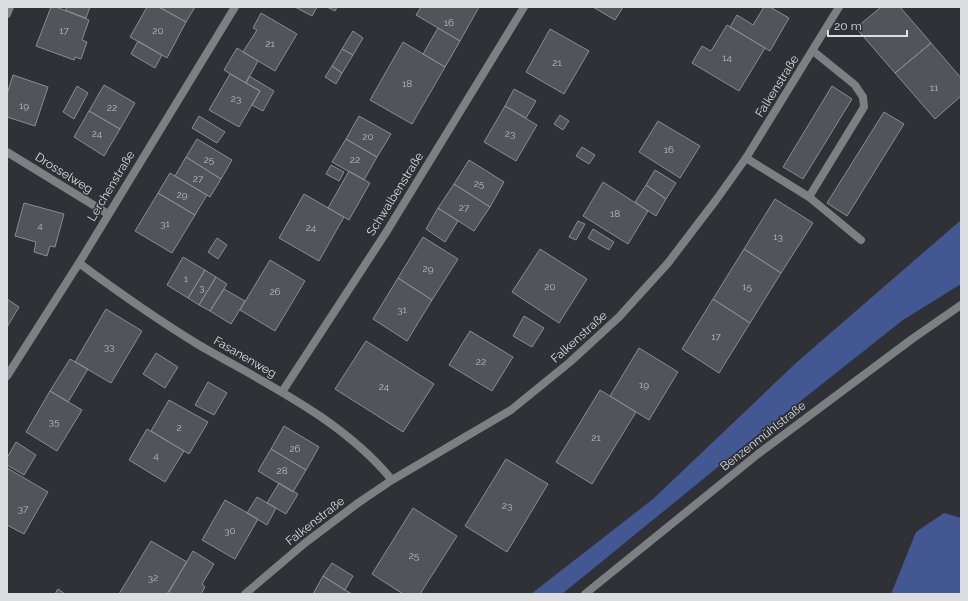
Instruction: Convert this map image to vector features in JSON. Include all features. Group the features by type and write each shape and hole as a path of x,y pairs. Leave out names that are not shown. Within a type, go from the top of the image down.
{"street":[{"path":"7,14 10,7"},
{"name":"Lerchenstraße","path":"7,376 79,263 235,7"},
{"name":"Schwalbenstraße","path":"282,392 387,231 524,7"},
{"name":"Falkenstraße","path":"245,594 305,543 358,503 392,480 511,410 570,362 619,317 668,263 746,158 839,7"},
{"path":"809,197 864,108 863,98 855,85 813,50"},
{"name":"Drosselweg","path":"7,152 108,214"},
{"path":"746,158 809,197 861,240"},
{"name":"Fasanenweg","path":"79,263 128,299 185,336 282,392 339,430 380,466 392,480"},
{"name":"Benzenmühlstraße","path":"585,594 758,454 912,339 961,305"}],"shaded area":[{"path":"961,220 961,284 903,320 740,449 562,594 531,594 653,499 797,362"},
{"path":"944,513 961,518 961,594 891,594 916,532"}],"building":[{"path":"51,7 56,7 89,20 82,40 87,42 81,59 75,57 74,60 36,46"},
{"path":"67,7 90,7 86,18 65,10"},
{"path":"147,7 159,7 186,22 167,58 130,37"},
{"path":"159,7 195,7 186,22"},
{"path":"295,7 317,7 312,16"},
{"path":"327,7 337,7 335,11"},
{"path":"421,7 479,7 460,41 416,15"},
{"path":"593,7 623,7 615,20"},
{"path":"764,7 770,7 789,18 770,51 730,27 737,15 753,25"},
{"path":"881,7 900,7 931,43 895,73 856,28"},
{"path":"261,13 297,34 275,71 243,52 257,30 253,28"},
{"path":"727,25 765,48 739,91 692,63 702,46 711,51"},
{"path":"438,28 460,41 445,67 423,54"},
{"path":"550,29 589,51 564,94 526,72"},
{"path":"353,31 363,38 353,55 342,49"},
{"path":"138,41 162,55 155,68 131,54"},
{"path":"403,42 445,67 412,124 370,100"},
{"path":"931,43 961,78 961,96 935,119 895,73"},
{"path":"237,48 258,61 246,83 224,70"},
{"path":"342,49 353,55 342,73 332,66"},
{"path":"332,66 342,73 336,84 325,77"},
{"path":"230,74 260,91 239,127 209,110"},
{"path":"13,75 48,87 35,126 7,117 7,94"},
{"path":"249,76 274,91 263,111 252,105 260,91 246,83"},
{"path":"104,85 135,103 120,129 89,111"},
{"path":"77,86 88,93 74,119 63,112"},
{"path":"832,86 852,99 803,179 783,167"},
{"path":"514,89 536,101 526,118 505,106"},
{"path":"505,106 537,125 516,161 484,142"},
{"path":"89,111 120,129 104,156 74,137"},
{"path":"884,112 904,124 847,216 827,203"},
{"path":"560,115 569,121 563,130 554,124"},
{"path":"199,116 225,132 217,143 192,128"},
{"path":"359,116 391,134 377,157 346,139"},
{"path":"658,121 700,146 680,178 639,152"},
{"path":"197,139 232,160 221,179 186,157"},
{"path":"346,139 377,157 364,180 332,162"},
{"path":"582,147 595,155 589,164 576,156"},
{"path":"186,157 221,179 210,197 175,176"},
{"path":"469,160 504,182 490,207 454,184"},
{"path":"331,165 344,172 339,181 326,174"},
{"path":"655,170 676,183 666,199 646,185"},
{"path":"349,171 370,183 349,220 328,208"},
{"path":"170,173 207,195 195,215 158,193"},
{"path":"603,182 648,211 628,244 583,216"},
{"path":"454,184 490,207 474,231 438,208"},
{"path":"646,185 666,199 656,216 635,202"},
{"path":"158,193 195,215 172,253 135,231"},
{"path":"304,194 344,217 319,261 279,238"},
{"path":"775,199 813,223 781,273 744,249"},
{"path":"24,203 64,214 55,247 50,246 47,256 34,252 36,242 15,236"},
{"path":"438,208 458,221 445,242 426,229"},
{"path":"578,221 585,224 576,240 569,237"},
{"path":"593,229 614,242 609,250 588,238"},
{"path":"423,237 458,259 432,300 398,278"},
{"path":"217,238 227,245 218,259 208,252"},
{"path":"540,249 587,279 559,323 512,292"},
{"path":"744,249 781,273 750,323 713,299"},
{"path":"183,257 205,270 188,298 167,285"},
{"path":"270,260 305,281 275,331 240,310"},
{"path":"205,270 216,277 199,305 188,298"},
{"path":"216,277 227,284 210,311 199,305"},
{"path":"398,278 432,300 407,341 373,319"},
{"path":"224,289 245,301 231,324 210,311"},
{"path":"7,299 19,307 7,327"},
{"path":"713,299 750,323 719,373 682,349"},
{"path":"106,309 142,331 111,383 75,362"},
{"path":"524,316 544,328 532,347 513,336"},
{"path":"470,331 513,357 492,391 449,365"},
{"path":"366,341 434,384 403,432 335,389"},
{"path":"639,348 678,372 649,420 610,396"},
{"path":"156,353 178,367 165,388 143,374"},
{"path":"70,359 88,369 68,402 50,391"},
{"path":"208,382 227,393 214,415 195,405"},
{"path":"600,390 636,412 592,484 556,462"},
{"path":"50,391 82,410 57,451 26,432"},
{"path":"169,400 208,422 189,454 151,431"},
{"path":"284,426 319,447 306,470 271,449"},
{"path":"147,429 184,451 165,482 129,460"},
{"path":"16,442 36,455 24,475 7,465 7,458"},
{"path":"271,449 306,470 293,492 258,471"},
{"path":"506,459 548,484 507,552 465,526"},
{"path":"7,468 48,492 24,534 7,525"},
{"path":"279,483 298,494 286,514 267,503"},
{"path":"257,497 276,508 267,525 247,513"},
{"path":"225,500 258,519 235,559 202,540"},
{"path":"413,508 457,536 420,594 403,594 372,574"},
{"path":"151,541 187,562 167,594 119,594"},
{"path":"193,551 214,564 202,584 205,587 201,594 172,594 169,592"},
{"path":"332,563 353,576 345,590 323,576"},
{"path":"323,576 345,590 352,594 313,594"},
{"path":"58,589 65,594 55,594"}]}
